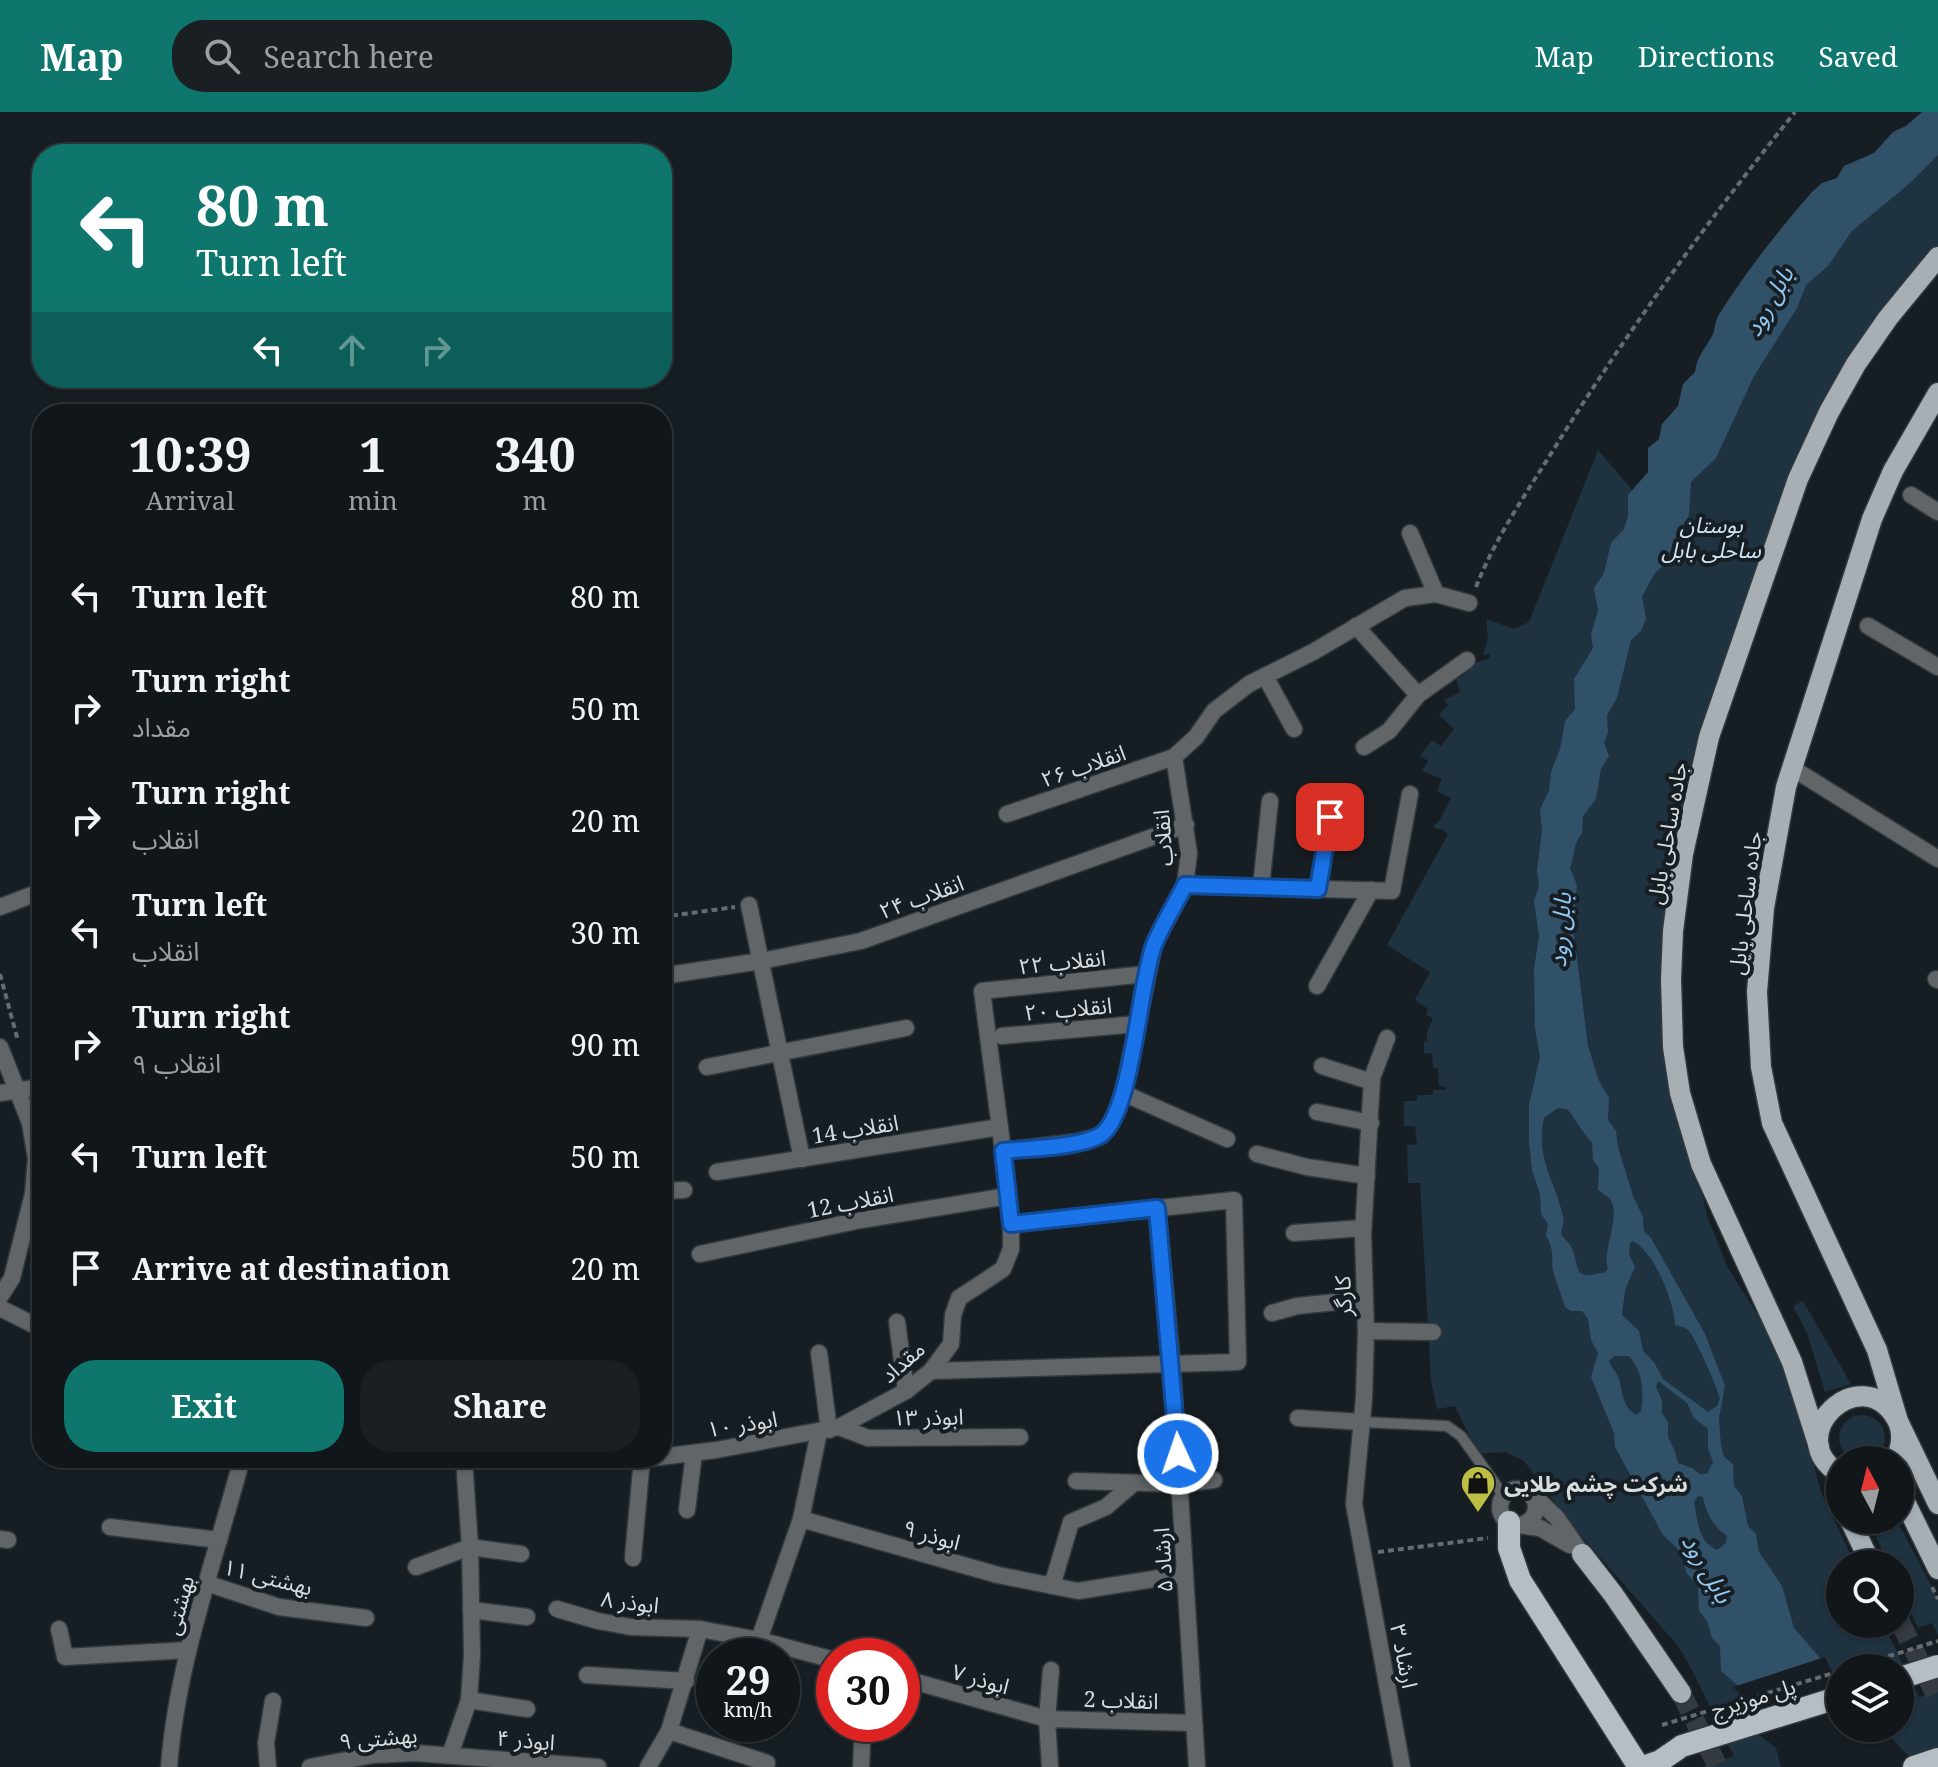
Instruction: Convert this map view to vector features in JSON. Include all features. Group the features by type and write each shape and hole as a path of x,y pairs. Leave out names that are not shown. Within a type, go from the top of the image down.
{"highway":[{"path":"1511,1527 1513,1564 1528,1594 1647,1765"},
{"path":"1914,1674 1938,1666"},
{"name":"پل موزیرج","path":"1647,1765 1682,1746 1826,1701"},
{"path":"1914,1767 1938,1759"}],"main road":[{"name":"جاده ساحلی بابل","path":"1819,1447 1796,1371 1701,1164 1680,1093 1673,1047 1673,931 1689,823 1709,737 1794,488 1820,428 1856,364 1888,318 1938,257"},
{"name":"جاده ساحلی بایل","path":"1898,1421 1880,1358 1781,1146 1765,1095 1758,1038 1760,946 1779,816 1872,519 1893,471 1938,393"},
{"path":"1826,1462 1819,1447 1823,1418 1836,1404 1845,1400 1854,1397 1874,1399 1890,1410 1898,1421 1938,1504"},
{"path":"1898,1421 1901,1446"},
{"path":"1914,1527 1938,1569"},
{"path":"1582,1554 1681,1693"}],"street":[{"path":"1911,495 1938,512"},
{"path":"1410,533 1436,594"},
{"path":"1174,757 1196,737 1214,711 1249,684 1405,598 1436,594 1469,603"},
{"path":"1356,626 1418,695"},
{"path":"1868,626 1938,667"},
{"path":"1364,747 1389,731 1418,695 1467,660"},
{"path":"1265,676 1294,729"},
{"name":"انقلاب ۲۶","path":"1007,814 1174,757"},
{"name":"انقلاب","path":"1003,1151 1101,1136 1114,1118 1123,1093 1154,945 1185,885 1189,853 1174,757"},
{"path":"1792,768 1938,859"},
{"path":"1318,889 1334,793"},
{"path":"1185,885 1392,891 1410,794"},
{"path":"1261,887 1270,801"},
{"name":"انقلاب ۲۴","path":"672,974 861,941 1186,825"},
{"path":"1317,986 1371,890"},
{"path":"0,907 32,895"},
{"path":"749,905 802,1159"},
{"name":"انقلاب ۲۲","path":"982,991 1146,974"},
{"name":"مقداد","path":"829,1430 906,1391 931,1371 951,1344 953,1315 959,1298 1003,1269 1011,1249 1003,1151 982,991"},
{"name":"انقلاب ۲۰","path":"1002,1036 1137,1024"},
{"path":"707,1067 906,1028"},
{"name":"کارگر","path":"1364,1554 1354,1504 1366,1331 1363,1228 1372,1082 1387,1038"},
{"path":"0,1047 19,1091 32,1135"},
{"path":"1322,1066 1372,1082"},
{"path":"0,1093 32,1089"},
{"path":"1123,1093 1227,1139"},
{"path":"1317,1112 1371,1123"},
{"name":"انقلاب 14","path":"717,1172 1000,1127"},
{"path":"1257,1154 1307,1167 1367,1176"},
{"path":"672,1191 684,1190"},
{"name":"انقلاب 12","path":"700,1254 861,1220 1008,1196"},
{"path":"0,1297 12,1278 32,1198"},
{"path":"931,1371 1238,1362 1234,1200 1011,1224"},
{"name":"ارشاد ۵","path":"1157,1208 1172,1364 1197,1767"},
{"path":"1294,1233 1363,1228"},
{"path":"1272,1313 1297,1306 1365,1299"},
{"path":"0,1308 32,1324"},
{"path":"897,1322 906,1391"},
{"path":"1366,1331 1433,1332"},
{"path":"760,1638 829,1430 819,1353"},
{"path":"1298,1418 1362,1422"},
{"name":"ابوذر ۱۳","path":"829,1430 868,1438 1020,1437"},
{"name":"ابوذر ۱۰","path":"672,1456 829,1430"},
{"path":"687,1510 694,1453"},
{"name":"بهشتی","path":"169,1767 172,1729 188,1650 239,1468"},
{"path":"450,1755 469,1700 472,1655 465,1468"},
{"path":"633,1558 641,1468"},
{"path":"1076,1481 1179,1484 1214,1480"},
{"path":"1052,1586 1071,1522 1106,1507 1134,1483"},
{"path":"1521,1489 1530,1493 1557,1518 1582,1554 1550,1532 1511,1527 1500,1510 1504,1496 1511,1490 1521,1489"},
{"path":"1511,1527 1532,1518 1536,1509 1530,1493"},
{"name":"ابوذر ۹","path":"801,1519 998,1575 1078,1591 1185,1574"},
{"path":"110,1527 219,1540"},
{"path":"416,1567 470,1547 521,1554"},
{"name":"ارشاد ۳","path":"1364,1554 1402,1767"},
{"name":"بهشتی ۱۱","path":"206,1583 279,1607 366,1618"},
{"name":"ابوذر ۸","path":"557,1609 631,1627 700,1629"},
{"path":"471,1610 527,1617"},
{"path":"59,1629 65,1657 188,1650"},
{"path":"648,1767 669,1731 700,1629 748,1638"},
{"path":"1050,1767 1047,1719 1051,1670"},
{"path":"587,1675 686,1681"},
{"name":"ابوذر ۷","path":"920,1683 1047,1719"},
{"path":"469,1700 527,1709"},
{"path":"268,1767 266,1743 273,1701"},
{"name":"انقلاب 2","path":"1047,1719 1194,1723"},
{"path":"669,1731 767,1763"},
{"path":"861,1767 862,1742"},
{"name":"بهشتی ۹","path":"310,1767 373,1755 450,1755"},
{"name":"ابوذر ۴","path":"450,1755 598,1767"}],"lane":[{"path":"1362,1422 1447,1426 1461,1436 1504,1496"}],"path":[{"path":"1469,603 1490,551 1593,386 1744,175 1795,112"},
{"path":"672,916 749,905"},
{"path":"1364,1554 1511,1527"},
{"path":"1896,1654 1938,1641"},
{"path":"1662,1725 1826,1675"}],"green space":[{"name":"بوستان ساحلی بابل","path":"1930,112 1938,112 1938,257 1837,395 1709,737 1673,931 1680,1093 1707,1216 1727,1266 1774,1341 1799,1410 1826,1503 1826,1534 1841,1534 1848,1550 1826,1550 1826,1638 1890,1638 1898,1654 1826,1654 1826,1742 1914,1742 1914,1687 1919,1697 1938,1691 1938,1767 1702,1767 1734,1756 1678,1646 1571,1524 1524,1461 1505,1452 1478,1454 1455,1406 1437,1409 1431,1380 1420,1183 1408,1183 1407,1145 1417,1144 1415,1126 1404,1126 1404,1101 1417,1101 1417,1095 1433,1095 1433,1090 1445,1090 1446,1087 1439,1086 1438,1068 1433,1068 1432,1054 1424,1053 1424,1042 1427,1041 1433,1018 1426,1015 1428,1009 1415,1000 1430,972 1387,945 1448,834 1434,828 1434,824 1438,823 1451,798 1437,791 1442,779 1422,771 1428,761 1420,756 1432,740 1441,746 1454,729 1439,715 1448,705 1444,700 1460,692 1456,679 1465,675 1464,670 1473,664 1490,658 1489,654 1483,655 1488,639 1486,619 1514,629 1529,622 1598,450 1651,512 1790,260"},
{"path":"1803,1301 1851,1384 1825,1392 1807,1333 1793,1306"},
{"path":"1853,1417 1871,1417 1883,1429 1883,1446 1841,1446 1841,1429"},
{"path":"1877,1534 1904,1534 1912,1550 1882,1550"},
{"path":"1914,1553 1938,1599 1938,1635 1932,1623 1918,1628 1914,1619"}],"water":[{"name":"بابل رود","path":"1922,112 1938,112 1938,155 1909,184 1852,231 1828,266 1806,285 1797,308 1754,376 1716,458 1691,482 1689,516 1678,531 1667,562 1655,573 1642,596 1646,619 1641,631 1631,640 1617,698 1607,715 1608,732 1604,743 1609,756 1601,769 1596,799 1583,816 1582,834 1570,868 1577,885 1574,935 1588,1046 1599,1081 1609,1098 1608,1120 1616,1131 1633,1196 1643,1217 1644,1231 1651,1238 1705,1334 1725,1386 1719,1418 1721,1446 1724,1457 1733,1464 1734,1486 1742,1496 1748,1526 1756,1534 1759,1552 1782,1586 1794,1628 1821,1659 1826,1677 1826,1734 1781,1752 1742,1689 1721,1671 1720,1646 1712,1638 1707,1621 1699,1611 1698,1587 1686,1572 1681,1552 1663,1535 1615,1447 1614,1433 1591,1377 1598,1353 1591,1340 1588,1319 1582,1311 1571,1311 1565,1307 1554,1275 1552,1252 1546,1236 1548,1224 1541,1214 1529,1142 1529,1104 1540,1057 1535,1028 1534,969 1539,936 1534,901 1539,886 1540,809 1549,791 1565,721 1575,709 1574,679 1593,648 1591,634 1598,611 1594,588 1604,573 1611,543 1624,529 1628,516 1628,495 1648,472 1648,448 1659,439 1662,424 1678,406 1683,384 1695,372 1718,316 1762,253 1811,193 1822,183 1837,178 1844,166 1874,153 1893,132 1906,126","holes":["1558,1108 1567,1109 1592,1142 1593,1160 1599,1168 1598,1190 1613,1205 1608,1269 1604,1273 1581,1273 1572,1249 1561,1234 1564,1218 1542,1145 1544,1118","1633,1241 1656,1267 1667,1291 1675,1325 1691,1333 1705,1362 1720,1398 1717,1406 1708,1412 1663,1379 1654,1362 1643,1351 1639,1331 1622,1315 1625,1290 1635,1267 1629,1254","1614,1356 1629,1356 1640,1375 1642,1389 1641,1411 1636,1415 1626,1403 1609,1361","1658,1381 1687,1403 1694,1418 1708,1429 1708,1448 1713,1462 1707,1474 1700,1474 1678,1463 1656,1387","1698,1496 1703,1497 1711,1520 1727,1536 1726,1543 1717,1550 1702,1536 1694,1502"]}],"pier":[{"path":"1825,1657 1826,1742 1896,1742 1922,1767 1781,1767 1776,1748 1754,1731 1743,1697 1733,1687"}],"tunnel":[{"path":"1908,1638 1938,1699"},
{"path":"1681,1693 1718,1767"}],"place":[{"name":"شرکت چشم طلایی","path":"1478,1514"}],"route":[{"path":"1178,1454 1157,1208 1011,1224 1003,1151 1101,1136 1114,1118 1123,1093 1154,945 1185,885 1318,889 1330,817"}]}
